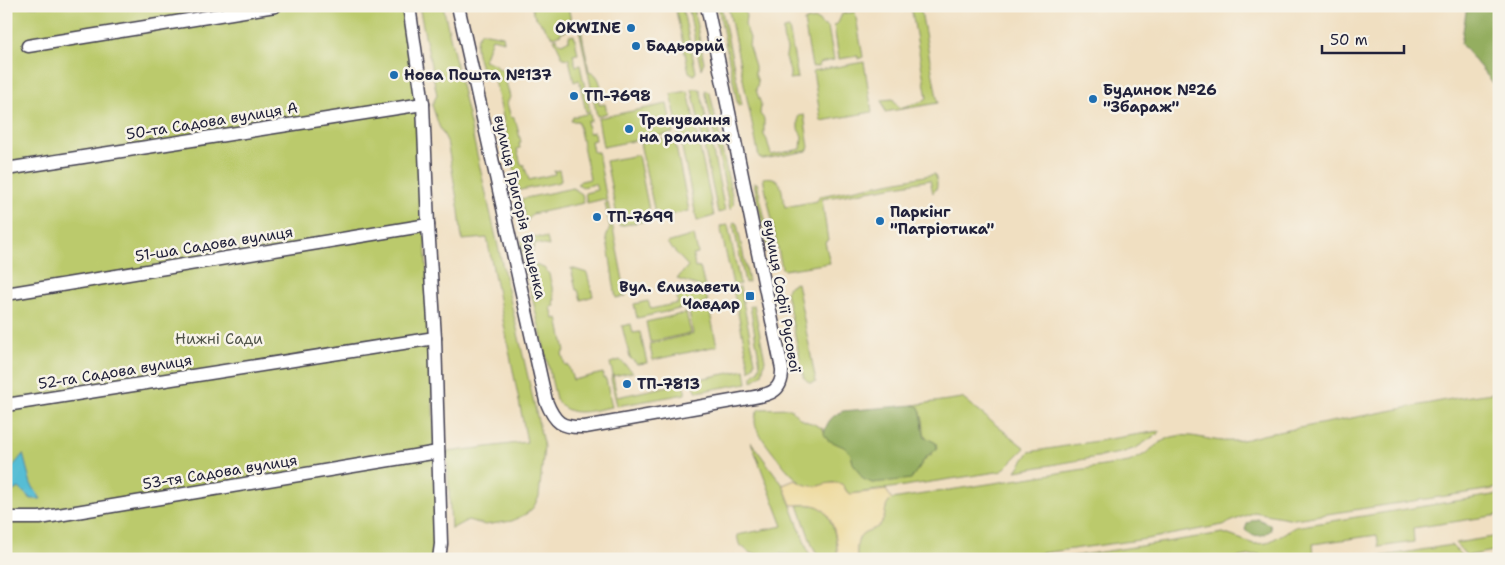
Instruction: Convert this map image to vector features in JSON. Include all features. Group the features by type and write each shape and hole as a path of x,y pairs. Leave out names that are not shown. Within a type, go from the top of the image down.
{"street":[{"path":"28,46 275,6"},
{"path":"409,6 423,104 435,338 439,559"},
{"name":"вулиця Григорія Ващенка","path":"458,6 546,401 551,414"},
{"name":"вулиця Софії Русової","path":"551,414 569,428 585,427 757,396 774,391 780,385 782,369 707,6"},
{"name":"50-та Садова вулиця А","path":"6,169 423,104"},
{"name":"51-ша Садова вулиця","path":"6,294 428,226"},
{"name":"52-га Садова вулиця","path":"6,405 435,338"},
{"name":"53-тя Садова вулиця","path":"6,518 40,518 438,452"}],"green space":[{"name":"Нижні Сади","path":"6,6 402,6 419,104 440,559 6,559"},
{"path":"419,6 443,6 544,447 539,497 533,508 512,521 485,525 468,520 451,529 447,452 527,442 487,238 462,240 447,141 439,126 432,105 437,95"},
{"path":"532,6 568,6 571,21 567,23 569,30 553,37 533,14"},
{"path":"675,6 682,6 696,72 694,75 689,72"},
{"path":"688,6 693,6 704,62 701,69"},
{"path":"718,6 721,6 742,105 738,106"},
{"path":"728,6 743,6 746,16 745,25 750,38 749,47 758,82 756,90 761,104 760,114 764,119 764,135 771,155 801,149 802,136 798,129 798,116 804,115 809,147 807,151 763,159 759,157"},
{"path":"911,6 920,6 938,103 885,112 882,100 893,99 899,108 921,102 927,98"},
{"path":"1467,6 1499,6 1499,90 1461,44"},
{"path":"855,12 863,57 858,59 858,56 839,59 834,26 838,23 842,14"},
{"path":"817,19 822,25 828,27 834,60 819,63 820,66 812,67 804,21"},
{"path":"578,24 580,24 589,71 597,77 601,85 602,91 597,93 599,105 605,104 607,113 597,116"},
{"path":"789,28 798,78 789,79 790,72 786,61 787,49 783,29"},
{"path":"482,32 503,36 504,41 492,38 484,60 497,65 496,67 503,70 510,97 507,103 511,118 514,117 516,122 521,142 519,143 520,148 517,149 521,164 524,165 529,180 555,174 554,171 559,170 560,182 519,190 494,77 482,72 478,56 476,45 478,36"},
{"path":"574,35 578,54 573,55 576,66 580,65 590,111 586,112 579,80 574,82 569,59 563,58 554,39 556,38 559,42 564,43 569,40 569,36"},
{"path":"864,62 872,112 821,121 813,71"},
{"path":"692,89 700,89 725,211 718,213"},
{"path":"705,90 710,93 734,205 730,209"},
{"path":"688,91 714,216 697,221 671,94"},
{"path":"667,104 673,133 603,147 598,118"},
{"path":"590,113 591,121 587,122 589,133 594,132 595,140 591,141 593,152 598,152 607,201 604,199 587,203 585,193 597,190 595,184 583,187 577,184 590,179 578,121 571,121 573,117"},
{"path":"674,137 689,211 656,218 640,143"},
{"path":"638,155 651,220 619,226 606,161"},
{"path":"935,174 937,187 933,193 930,180 822,199 828,241 825,242 830,263 784,270 782,268 763,178 770,177 778,181 782,190 785,207 817,201 820,196"},
{"path":"754,183 757,183 774,260 770,261"},
{"path":"573,188 582,194 584,203 532,214 526,223 521,199"},
{"path":"608,202 626,296 616,298 606,237 610,228 605,203"},
{"path":"735,222 749,282 745,283 733,223"},
{"path":"728,225 740,284 733,285 720,226"},
{"path":"694,235 698,254 693,255 695,268 700,267 705,288 677,279 688,266 667,243"},
{"path":"528,236 547,238 549,246 535,243 529,263 544,268 549,274 555,300 553,301 555,306 551,307 554,319 558,318 565,351 562,353 565,365 568,365 573,380 603,373 612,407 574,412 567,410 556,399 520,245 522,240"},
{"path":"571,268 587,273 593,296 581,300 578,290 576,290"},
{"path":"797,283 816,382 810,383 804,378 786,292 790,285"},
{"path":"676,287 706,294 708,303 637,318 634,304 648,301 651,309 678,303 677,298 679,297"},
{"path":"740,287 755,361 750,371 733,289"},
{"path":"754,305 765,360 762,374 752,382 752,376 758,371 760,364 750,306"},
{"path":"709,308 717,346 653,360 649,344 693,334 689,312"},
{"path":"686,313 691,333 650,342 646,322"},
{"path":"631,324 633,333 640,332 647,363 637,364 630,358 622,326"},
{"path":"620,360 633,372 613,376 617,397 678,384 684,388 685,394 617,406 611,379 613,375 610,363"},
{"path":"745,370 747,383 697,392 694,386 699,379"},
{"path":"1499,392 1499,488 1294,519 1254,512 1223,525 1147,539 1035,554 1025,559 857,559 859,539 862,534 879,525 883,520 887,504 892,499 1129,462 1163,441 1177,436 1238,441 1457,398"},
{"path":"962,398 1025,448 1002,471 851,494 837,482 810,487 794,477 778,459 764,441 755,423 759,409 791,408 799,417 823,429 827,437 848,450 855,465 872,483 899,480 917,471 925,459 932,454 936,443 926,437 919,408 913,405"},
{"path":"913,405 919,407 921,411 925,437 936,443 937,449 926,457 911,479 872,483 863,479 846,448 828,440 824,434 830,420 843,411"},
{"path":"1159,431 1159,433 1136,448 1121,453 1016,471 1029,452"},
{"path":"751,442 783,485 811,559 781,554 767,556 750,553 739,544 737,535 783,526"},
{"path":"1499,494 1499,515 1413,528 1414,542 1379,547 1377,535 1313,544 1314,557 1261,559 1259,554 1229,559 1057,559 1223,533 1254,544 1267,543 1295,527"},
{"path":"798,505 817,506 827,514 836,538 837,559 820,559 812,545"},
{"path":"1258,519 1270,525 1271,530 1258,536 1245,530 1247,524"},
{"path":"1499,536 1499,550 1467,556 1455,543"},
{"path":"1451,545 1462,556 1448,559 1366,559"}],"sand":[{"path":"795,480 810,486 829,483 842,484 847,492 851,494 886,490 892,499 887,504 883,520 879,525 862,534 859,539 857,559 837,559 834,530 824,510 813,505 791,505 783,485"}],"water":[{"path":"23,454 31,484 41,499 31,499 19,488 9,493 6,491 6,475"}],"place":[{"name":"OKWINE","path":"631,28"},
{"name":"Бадьорий","path":"636,46"},
{"name":"Нова Пошта №137","path":"394,75"},
{"name":"ТП-7698","path":"574,96"},
{"name":"Будинок №26 \"Збараж\"","path":"1093,99"},
{"name":"Тренування на роликах","path":"629,129"},
{"name":"ТП-7699","path":"597,217"},
{"name":"Паркінг \"Патріотика\"","path":"880,221"},
{"name":"Вул. Єлизавети Чавдар","path":"750,296"},
{"name":"ТП-7813","path":"627,384"}]}
